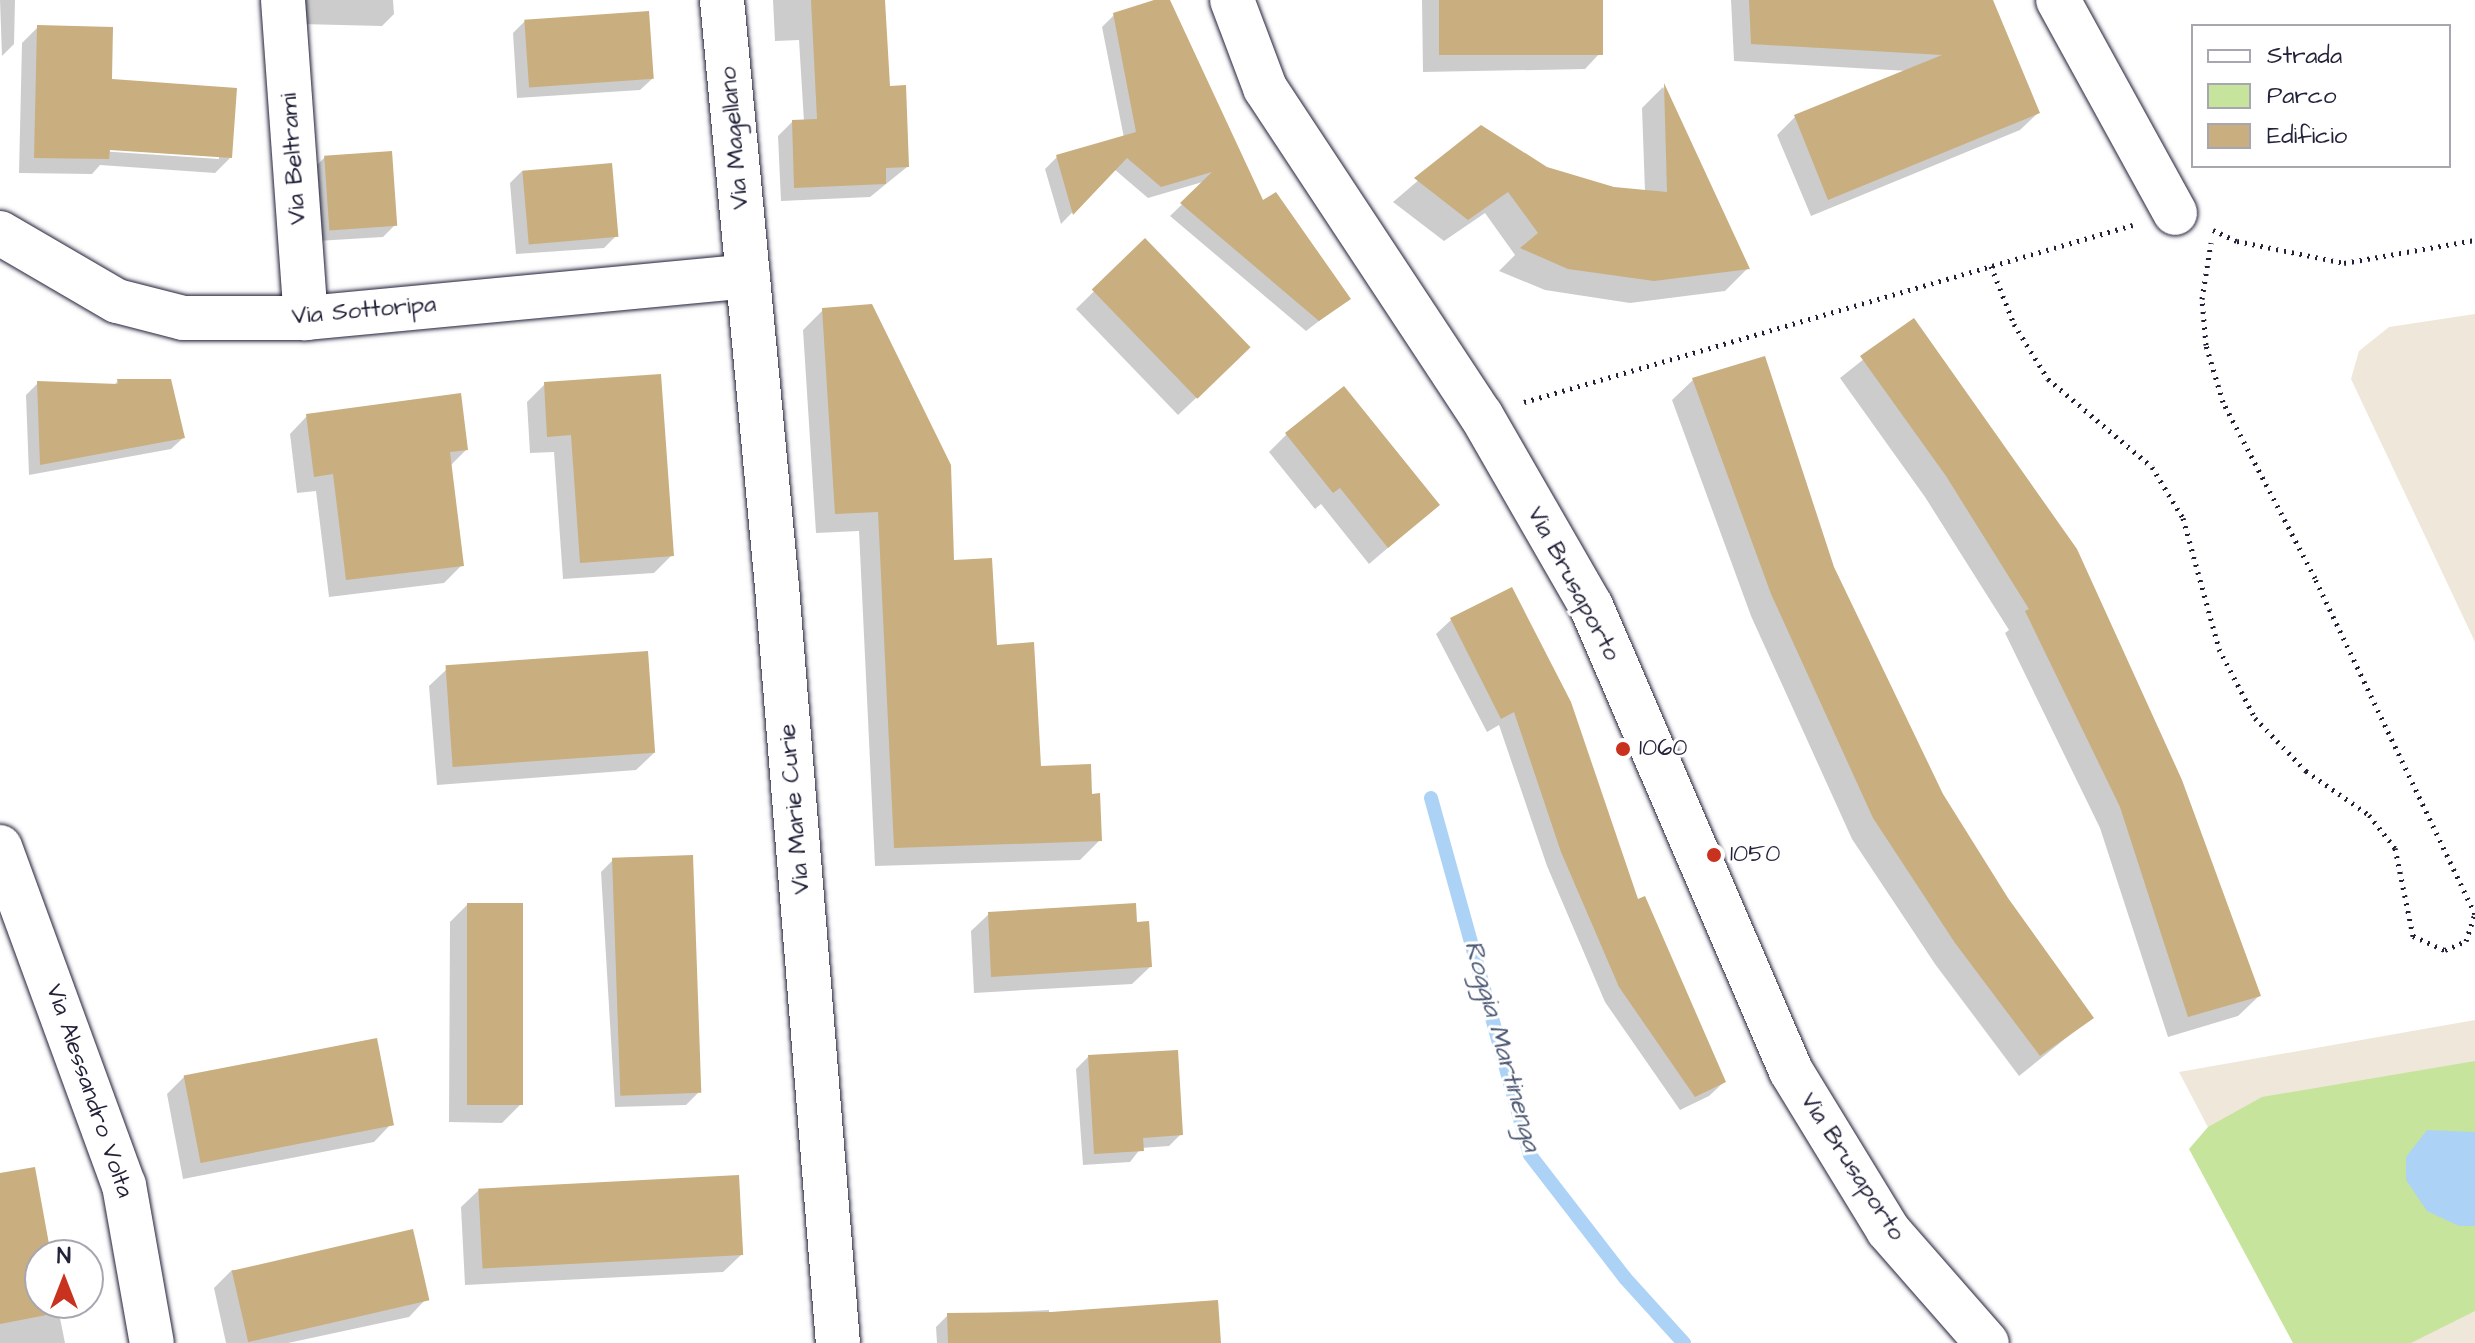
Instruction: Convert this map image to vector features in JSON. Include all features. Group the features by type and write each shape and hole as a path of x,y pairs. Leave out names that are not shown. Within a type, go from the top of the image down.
{"street":[{"name":"Via Beltrami","path":"283,0 306,318"},
{"name":"Via Magellano","path":"722,0 748,276"},
{"name":"Via Brusaporto","path":"1232,0 1265,88 1481,415 1591,606 1791,1071 1888,1230 1987,1343"},
{"path":"2058,0 2175,213"},
{"name":"Via Sottoripa","path":"0,233 117,301 183,318 306,318 748,276"},
{"name":"Via Marie Curie","path":"748,276 838,1343"},
{"name":"Via Alessandro Volta","path":"0,847 16,930 124,1185 152,1343"}],"path":[{"path":"1481,415 2175,213 2237,241 2344,263 2475,240"},
{"path":"1991,266 2014,324 2048,379 2152,467 2183,518 2219,649 2255,718 2306,771 2369,815 2395,848 2413,936 2445,950 2466,941 2475,914 2459,873 2223,402 2206,345 2202,299 2207,251 2216,232"}],"shaded area":[{"path":"2475,314 2475,642 2351,379 2359,351 2389,327"},
{"path":"2475,1020 2475,1343 2321,1343 2179,1072"}],"green space":[{"path":"2475,1061 2475,1311 2411,1343 2293,1343 2189,1149 2208,1127 2262,1097"}],"water":[{"path":"2427,1130 2475,1132 2475,1226 2459,1226 2427,1211 2406,1180 2406,1157"}],"building":[{"path":"811,0 885,0 890,86 906,85 909,167 886,168 886,184 794,188 792,120 817,119"},
{"path":"1154,0 1170,0 1263,200 1276,192 1351,299 1319,321 1180,203 1212,172 1161,187 1127,158 1073,215 1056,155 1136,132 1113,13"},
{"path":"1439,0 1603,0 1603,55 1439,55"},
{"path":"1749,0 1993,0 2040,113 1828,200 1794,115 1942,55 1751,44"},
{"path":"649,11 654,79 529,88 524,20"},
{"path":"37,25 113,27 112,79 237,88 232,158 110,150 109,159 34,158"},
{"path":"1664,83 1750,269 1654,281 1568,269 1520,248 1538,233 1508,192 1468,220 1414,178 1481,125 1547,167 1614,187 1667,192"},
{"path":"392,151 397,226 329,231 324,156"},
{"path":"612,163 618,237 529,245 522,171"},
{"path":"1145,238 1251,347 1197,399 1092,289"},
{"path":"872,304 951,465 954,560 992,558 997,645 1034,642 1041,766 1091,764 1092,794 1100,793 1102,841 894,848 878,512 835,514 822,308"},
{"path":"1914,318 2077,549 2182,780 2261,996 2188,1017 2120,807 2025,611 2029,609 1946,476 1860,356"},
{"path":"1765,356 1834,567 1943,794 2008,898 2094,1018 2040,1056 1955,943 1873,818 1771,594 1692,378"},
{"path":"661,374 674,556 580,563 571,435 547,437 544,382"},
{"path":"117,379 171,379 185,438 40,465 37,381 118,384"},
{"path":"1344,386 1440,505 1388,548 1340,488 1333,493 1285,433"},
{"path":"461,393 468,450 450,452 464,566 346,580 333,474 314,477 306,414"},
{"path":"1512,587 1571,702 1638,899 1645,896 1726,1082 1695,1097 1619,987 1561,852 1514,712 1501,719 1450,618"},
{"path":"648,651 655,753 453,767 445,665"},
{"path":"693,855 701,1093 620,1096 612,858"},
{"path":"467,903 523,903 523,1105 467,1105"},
{"path":"1136,903 1137,922 1149,921 1152,967 991,977 988,912"},
{"path":"377,1038 394,1125 201,1163 184,1076"},
{"path":"1178,1050 1183,1135 1143,1138 1144,1151 1094,1154 1088,1055"},
{"path":"35,1167 48,1239 24,1239 26,1319 0,1324 0,1173"},
{"path":"739,1175 743,1255 483,1269 478,1189"},
{"path":"413,1229 429,1300 248,1342 232,1271"},
{"path":"1218,1300 1221,1343 948,1343 947,1313 1051,1312"}],"waterway":[{"name":"Roggia Martinenga","path":"1431,798 1530,1155 1625,1278 1684,1343"}],"place":[{"name":"1060","path":"1623,749"},
{"name":"1050","path":"1714,855"}]}
